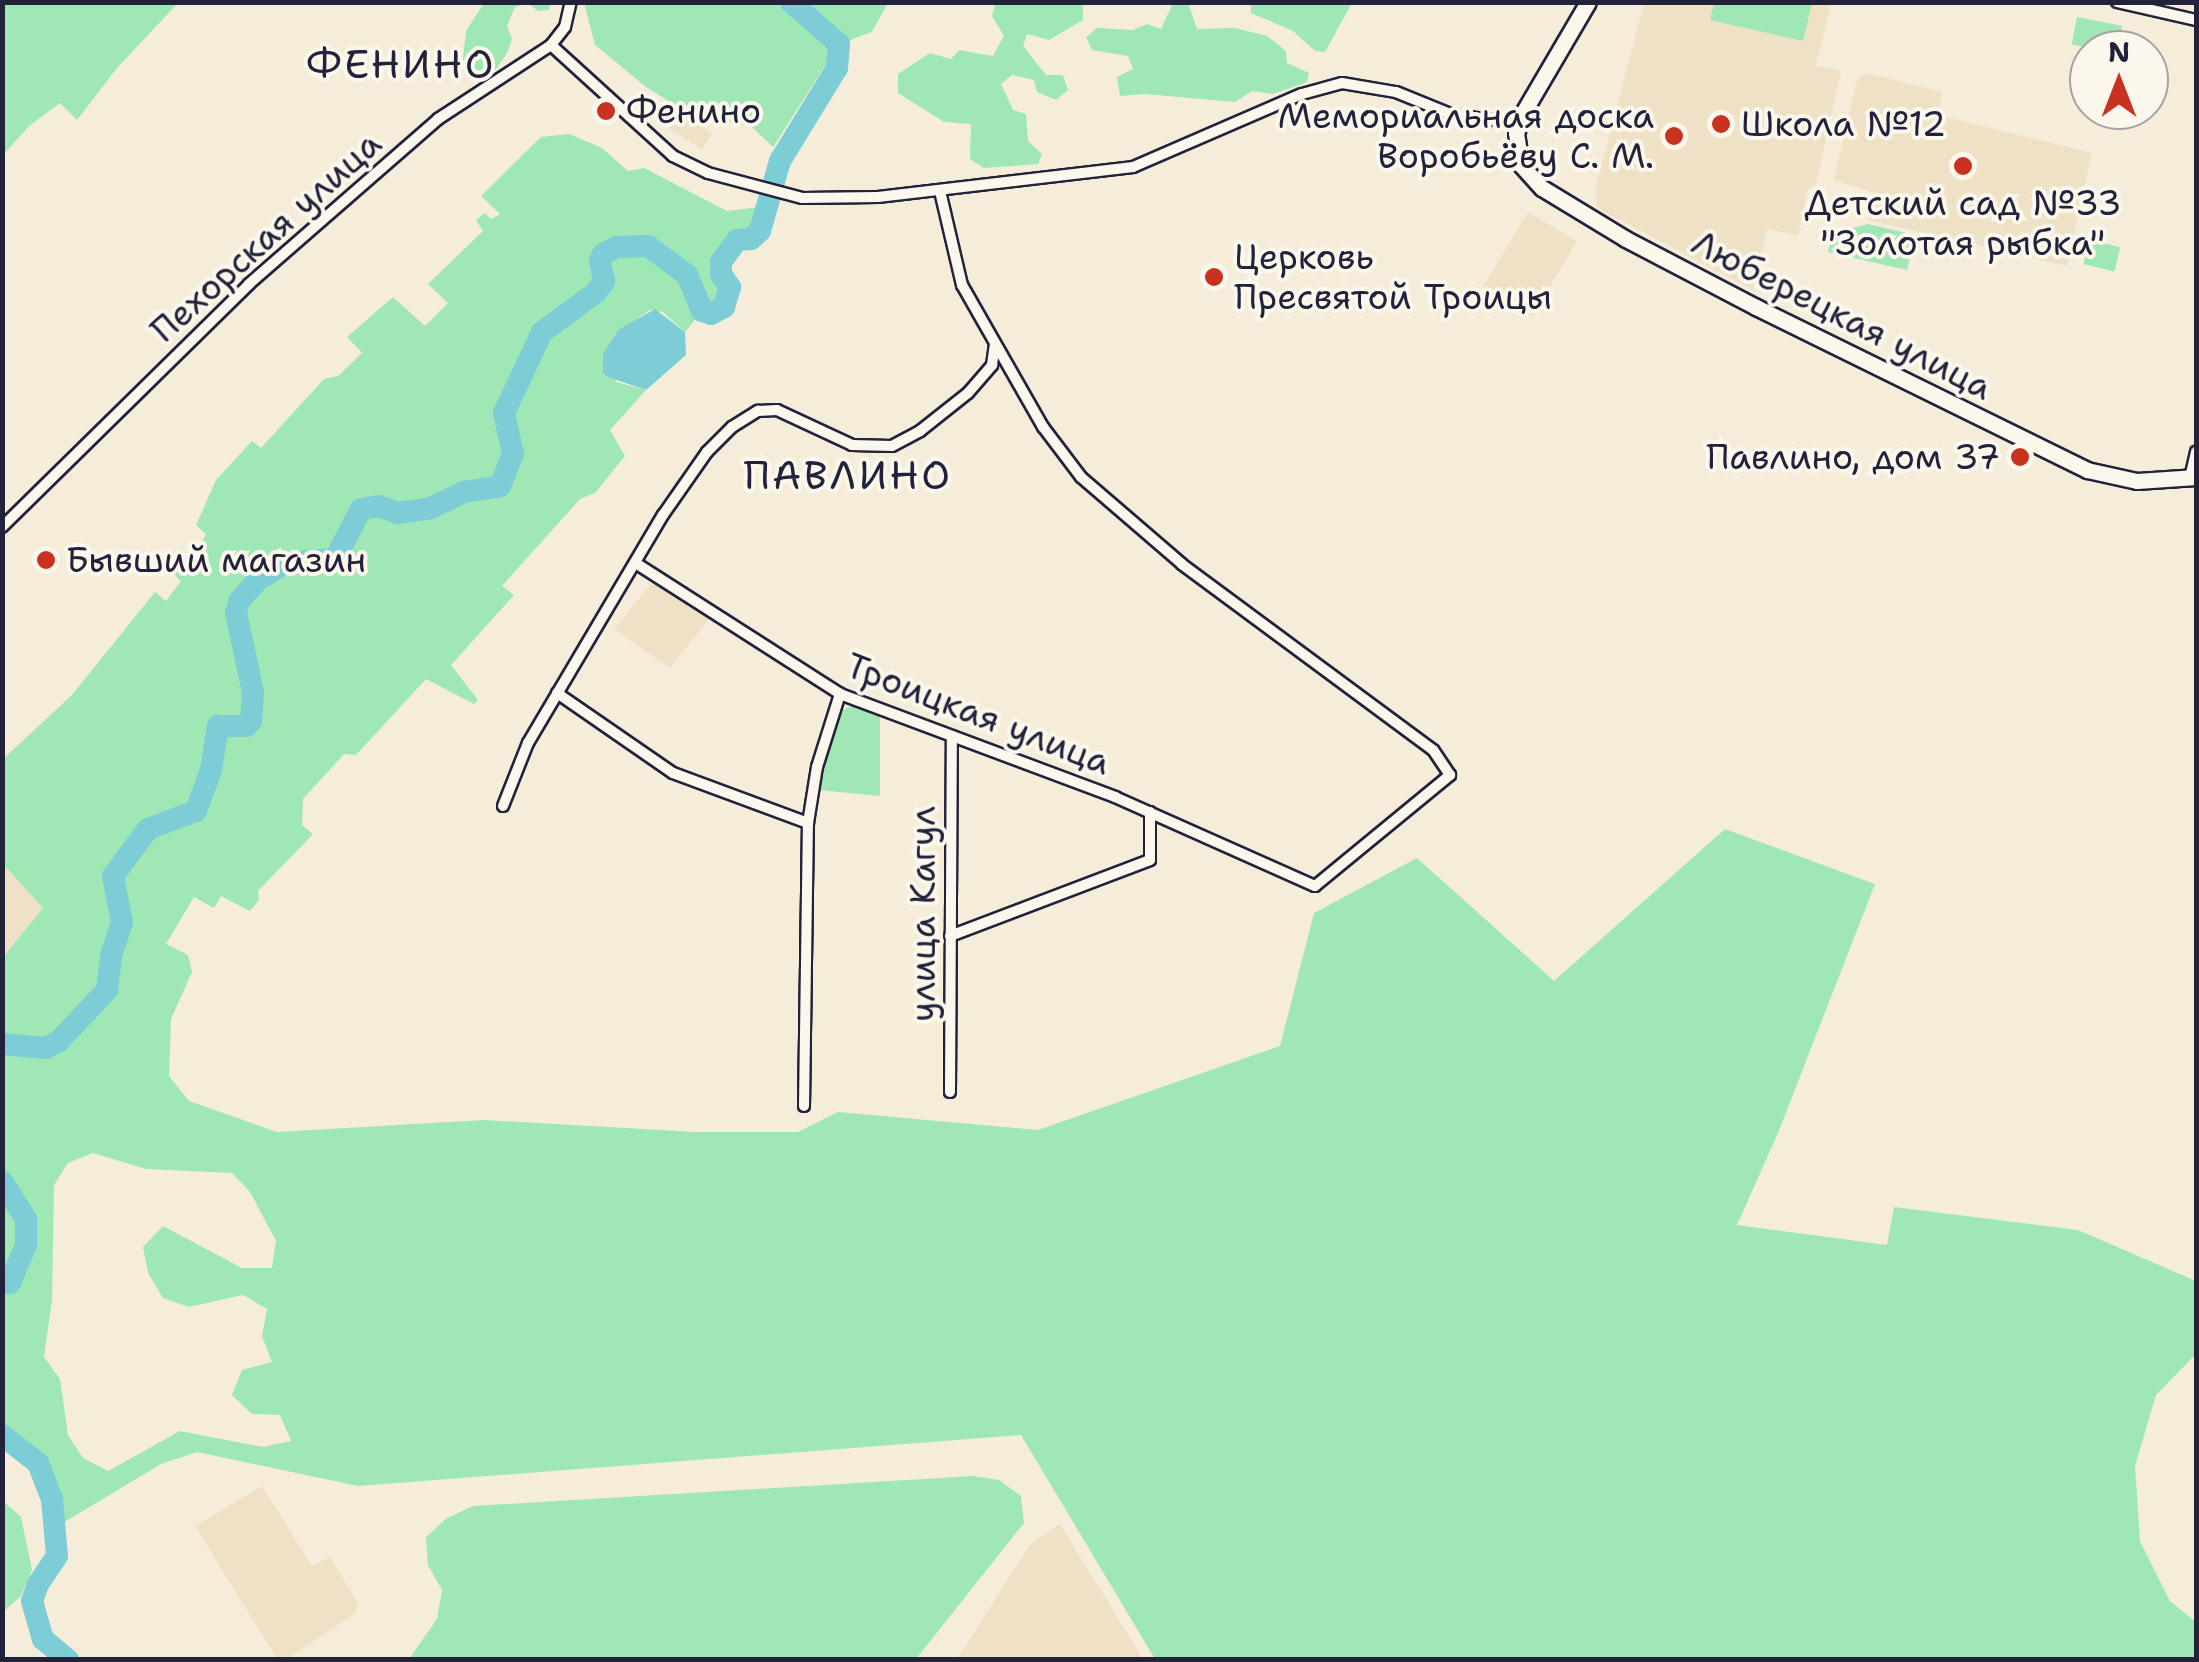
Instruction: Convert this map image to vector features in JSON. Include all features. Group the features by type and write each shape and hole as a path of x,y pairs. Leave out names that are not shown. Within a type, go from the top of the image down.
{"main road":[{"path":"1518,123 1588,2"},
{"name":"Люберецкая улица","path":"1518,123 1516,152 1521,165 1542,188 1688,272 2087,470 2137,481 2194,478"}],"street":[{"path":"571,2 565,27 551,45 673,156 708,174 788,196 836,200 1133,168 1302,94 1342,84 1396,92 1453,115 1518,123"},
{"path":"2117,2 2196,20"},
{"name":"Пехорская улица","path":"2,527 264,272 438,119 551,45"},
{"path":"503,806 528,743 676,493 707,452 749,415 776,410 852,445 892,446 920,431 968,393 992,366 995,344 962,285 940,191"},
{"name":"Троицкая улица","path":"637,564 840,694 1150,812 1314,886 1450,775 1432,750 1182,564 1110,504 1060,452 995,344"},
{"path":"2194,478 2196,452"},
{"path":"558,694 673,773 808,823"},
{"path":"804,1106 808,823 817,767 840,694"},
{"name":"улица Кагул","path":"950,1092 952,736"},
{"path":"950,936 1150,860 1150,812"}],"shaded area":[{"name":"Школа №12","path":"1644,3 1831,3 1816,66 1841,71 1816,185 1808,189 1798,235 1767,229 1753,290 1597,208 1595,191"},
{"name":"Детский сад №33 \"Золотая рыбка\"","path":"1867,73 1942,92 1938,115 2092,153 2067,266 1868,220 1872,192 1834,180 1857,80"},
{"path":"678,112 712,133 702,149 668,128"},
{"path":"1528,212 1577,241 1532,317 1483,287"},
{"path":"653,582 709,619 670,668 614,629"},
{"path":"3,864 43,908 3,957"},
{"path":"262,1486 312,1566 330,1557 359,1605 353,1615 287,1659 277,1659 195,1526"},
{"path":"1060,1524 1143,1659 957,1659 1031,1543"}],"green space":[{"path":"3,2 178,3 117,68 77,120 60,103 29,126 3,155"},
{"path":"584,2 888,3 872,32 839,44 773,147 751,126 722,121 689,104 683,110 646,87 595,45"},
{"path":"1251,2 1352,3 1325,52 1315,51 1293,31 1251,13"},
{"path":"1714,2 1812,3 1803,41 1710,20"},
{"path":"484,3 528,3 515,7 507,26 512,39 507,53 496,69 478,78 467,76 463,59 466,31"},
{"path":"528,3 551,3 549,10 538,11"},
{"path":"995,3 1083,3 1083,20 1049,40 1027,34 1023,46 1046,75 1063,75 1068,90 1056,100 1037,92 1034,80 1012,75 1001,84 1013,110 1026,114 1028,141 1042,154 1038,164 984,168 970,159 971,124 944,122 898,93 898,74 930,53 951,59 959,50 993,56 1004,36 992,16"},
{"path":"1172,5 1189,5 1197,29 1235,28 1267,36 1286,51 1287,63 1309,73 1307,82 1273,94 1252,91 1235,102 1145,94 1120,96 1117,77 1133,69 1128,56 1092,50 1086,37 1097,28 1133,30 1147,24 1161,29"},
{"path":"2077,17 2122,26 2121,30 2074,30"},
{"path":"569,134 602,148 628,171 644,168 727,211 760,207 753,226 736,232 716,259 724,290 720,300 702,311 685,332 663,312 650,310 615,334 609,346 616,382 646,390 610,430 625,456 595,493 580,499 502,586 514,595 451,665 478,700 474,704 426,679 356,755 344,754 303,799 302,825 313,834 258,891 259,900 250,911 221,896 214,908 194,897 166,944 188,955 192,972 171,1019 169,1076 189,1101 277,1132 484,1120 695,1132 798,1132 838,1112 1038,1130 1280,1046 1314,913 1417,858 1554,981 1725,829 1875,884 1778,1133 1737,1225 1887,1245 1894,1207 2078,1230 2196,1281 2196,1354 2156,1395 2135,1466 2140,1541 2170,1601 2196,1622 2196,1659 1155,1659 1021,1435 358,1486 197,1452 161,1464 58,1526 38,1463 3,1435 3,957 43,908 3,864 3,759 72,695 155,592 166,601 181,581 167,567 175,556 183,564 201,545 206,534 196,525 216,480 252,441 261,448 324,379 338,376 362,353 347,337 393,297 425,326 448,303 428,284 483,231 476,220 485,213 491,219 500,214 481,196 541,137","holes":["93,1153 146,1169 232,1173 250,1192 276,1241 272,1268 242,1268 163,1226 143,1247 148,1273 163,1298 189,1307 243,1295 267,1309 262,1336 272,1362 242,1370 232,1395 252,1414 280,1415 291,1441 263,1447 180,1431 108,1471 83,1458 68,1435 60,1379 44,1357 52,1300 54,1185 68,1163"]},
{"path":"1868,224 1915,235 1907,270 1828,252 1832,233"},
{"path":"2089,240 2120,247 2115,272 2083,264"},
{"path":"855,704 880,713 880,796 819,790 839,712"},
{"path":"973,1476 999,1480 1021,1496 1024,1523 916,1659 409,1659 437,1619 442,1590 428,1565 426,1537 447,1518 473,1506"},
{"path":"3,1501 21,1517 32,1570 21,1596 3,1612"}],"water":[{"path":"655,309 685,332 686,355 646,390 608,377 603,373 603,354 618,330"}],"waterway":[{"path":"2,1044 46,1048 59,1041 107,990 111,956 122,923 113,876 148,829 196,811 211,770 218,726 246,726 251,721 253,692 236,613 239,601 258,580 285,563 335,559 361,509 379,506 397,513 431,508 464,492 500,486 513,454 504,413 542,332 604,282 600,261 603,254 617,247 648,246 687,275 702,311 711,314 724,307 730,287 721,274 721,262 737,240 751,239 760,231 780,161 837,68 839,44 791,2"},
{"path":"2,1181 26,1219 26,1245 10,1283 2,1283"},
{"path":"2,1435 38,1463 52,1499 57,1556 38,1584 32,1601 43,1639 68,1660"}],"place":[{"name":"Фенино","path":"606,111"},
{"name":"Школа №12","path":"1721,124"},
{"name":"Мемориальная доска Воробьёву С. М.","path":"1674,136"},
{"name":"Детский сад №33 \"Золотая рыбка\"","path":"1963,166"},
{"name":"Церковь Пресвятой Троицы","path":"1214,277"},
{"name":"Павлино, дом 37","path":"2020,457"},
{"name":"Бывший магазин","path":"46,560"}],"district":[{"name":"ФЕНИНО","path":"401,64"},
{"name":"ПАВЛИНО","path":"848,475"}]}
